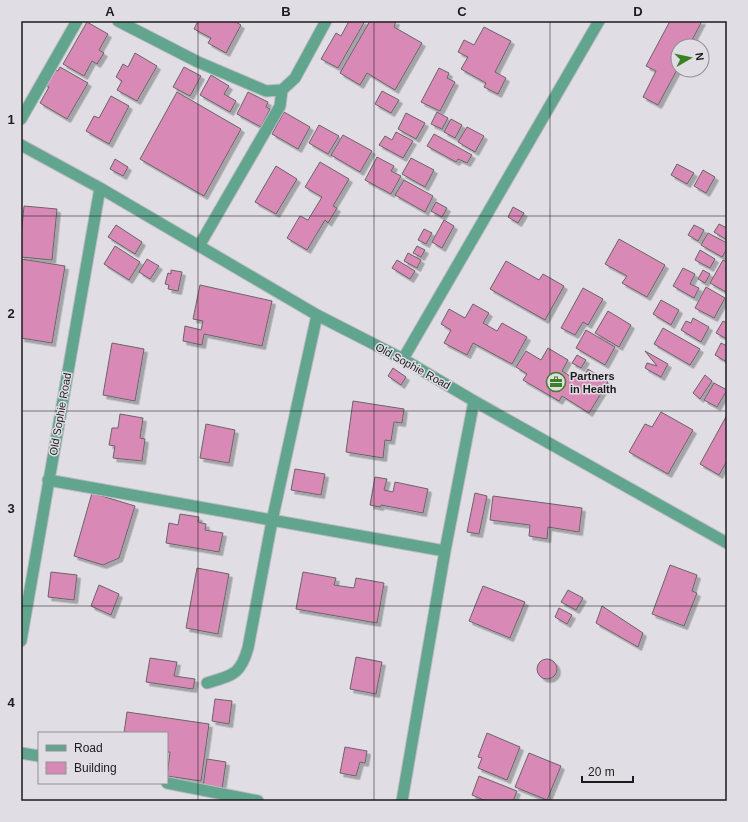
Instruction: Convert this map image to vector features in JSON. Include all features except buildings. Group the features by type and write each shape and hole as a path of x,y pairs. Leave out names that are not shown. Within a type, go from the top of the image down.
{"street":[{"path":"21,120 77,21"},
{"path":"118,21 198,62 266,91 282,90 295,78 326,21"},
{"path":"403,359 599,21"},
{"path":"199,246 280,106 282,90"},
{"name":"Old Sophie Road","path":"21,145 100,188 317,315 403,359 474,401 727,543"},
{"name":"Old Sophie Road","path":"21,641 100,188"},
{"path":"208,683 235,674 244,662 272,521 317,315"},
{"path":"402,801 445,552 474,401"},
{"path":"48,480 445,552"},
{"path":"21,753 38,756"},
{"path":"168,783 258,801"}],"place":[{"name":"Partners in Health","path":"556,382"}]}
